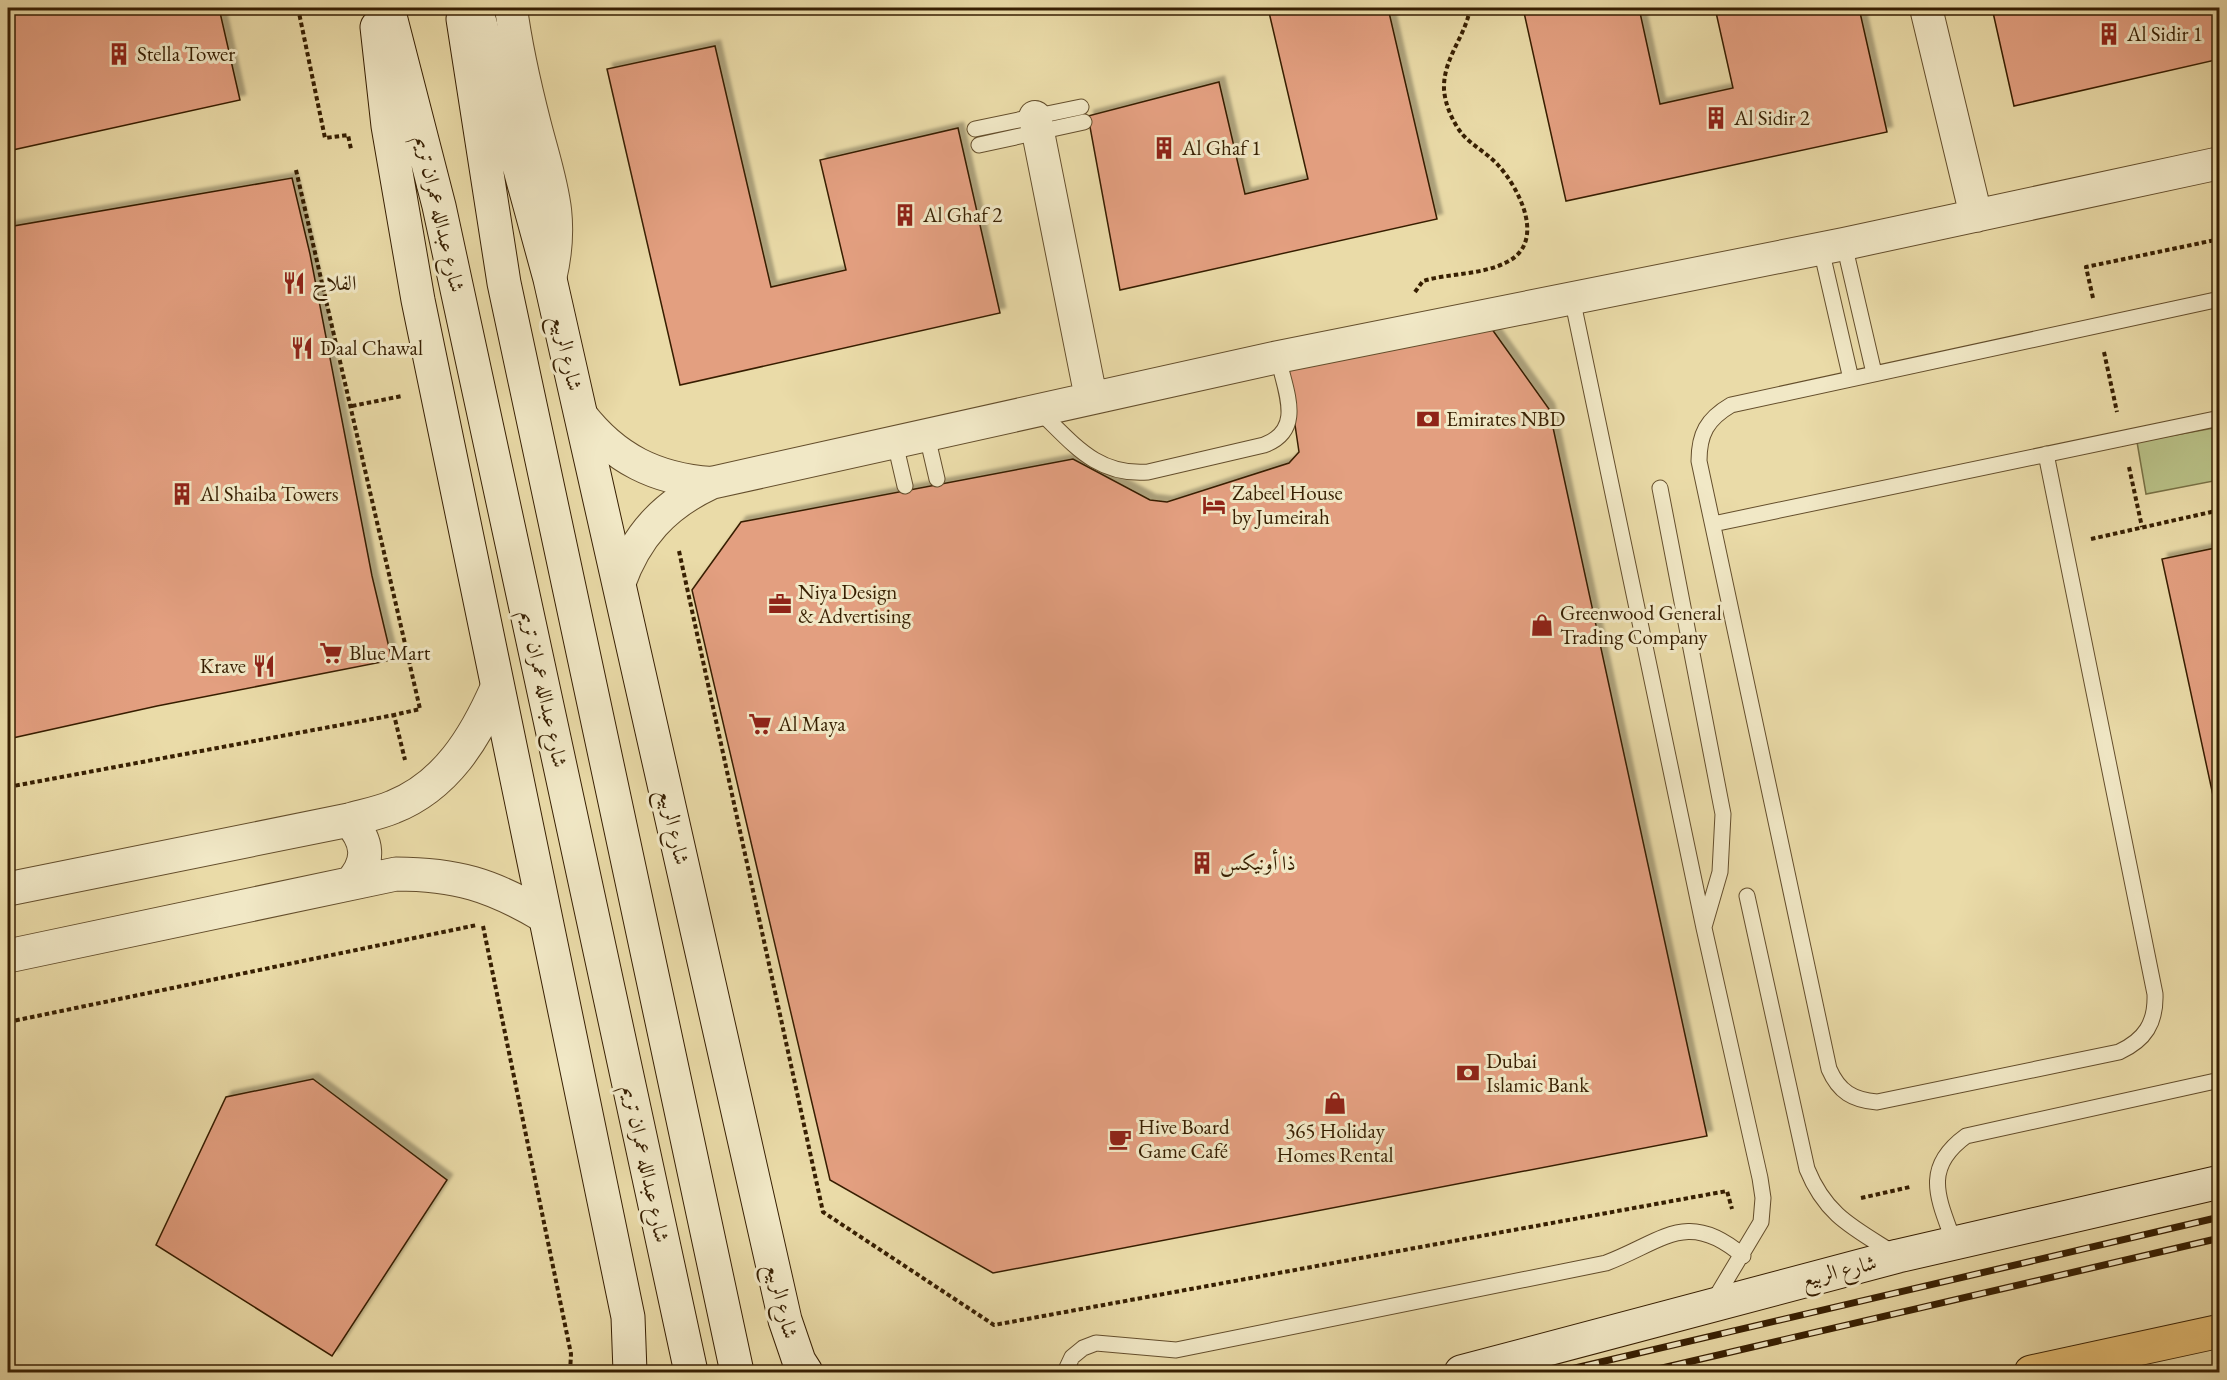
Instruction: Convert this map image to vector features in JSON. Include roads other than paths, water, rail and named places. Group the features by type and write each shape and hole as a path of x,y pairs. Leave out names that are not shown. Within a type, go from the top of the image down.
{"highway":[{"path":"2031,1372 2220,1331"}],"main road":[{"path":"375,8 388,126 401,213 543,916 628,1317 630,1372"},
{"name":"شارع عبدالله عمران تريم","path":"388,8 418,120 458,292 691,1372"},
{"path":"462,8 475,111 504,283 737,1372"},
{"name":"شارع الربيع","path":"476,8 550,279 785,1320 799,1361 806,1372"},
{"path":"8,890 349,820 394,807 429,787 458,759 480,727 497,688"},
{"path":"349,820 359,831 365,844 365,859 360,873 351,883"},
{"path":"8,956 396,874 435,874 474,881 510,896 543,916"},
{"name":"شارع الربيع","path":"1461,1372 1898,1256 2220,1182"}],"street":[{"name":"شارع الربيع","path":"511,8 526,89 557,212 555,257 550,279"},
{"path":"1926,8 1976,216"},
{"path":"1037,124 1091,398"},
{"path":"581,416 597,436 637,466 685,481 711,483 1278,357 1832,246 2220,163"},
{"path":"619,585 638,541 670,506 711,483"}],"lane":[{"path":"977,137 1083,114"},
{"path":"1832,246 1874,373"},
{"path":"1832,246 1851,379"},
{"path":"1572,298 1763,1198 1761,1222 1743,1256 1712,1304"},
{"path":"2046,454 2155,994 2156,1009 2152,1024 2133,1046 2119,1052 1877,1102 1861,1101 1847,1094 1835,1084 1828,1070 1699,461 1699,443 1704,427 1716,414 1731,405 2220,299"},
{"path":"1038,410 1087,457 1101,465 1132,473 1160,469 1280,440 1288,427 1288,405 1278,357"},
{"path":"1713,524 2220,418"},
{"path":"927,436 937,479"},
{"path":"895,443 905,486"},
{"path":"1660,488 1720,785 1723,814 1720,872 1704,928"},
{"path":"1747,896 1807,1169 1815,1188 1827,1206 1842,1220 1898,1256"},
{"path":"1954,1242 1939,1200 1936,1181 1940,1162 1951,1147 1966,1136 2220,1080"},
{"path":"1065,1372 1072,1357 1083,1348 1096,1343 1176,1350 1606,1263 1670,1233 1689,1231 1709,1234 1727,1242 1743,1256"}],"railway":[{"path":"1558,1372 2220,1217"},
{"path":"1645,1372 2220,1238"}],"place":[{"name":"Al Sidir 1","path":"2109,34"},
{"name":"Stella Tower","path":"119,54"},
{"name":"Al Sidir 2","path":"1716,118"},
{"name":"Al Ghaf 1","path":"1164,148"},
{"name":"Al Ghaf 2","path":"905,215"},
{"name":"الفلاح","path":"294,283"},
{"name":"Daal Chawal","path":"302,348"},
{"name":"Emirates NBD","path":"1428,419"},
{"name":"Al Shaiba Towers","path":"182,494"},
{"name":"Zabeel House by Jumeirah","path":"1214,505"},
{"name":"Niya Design & Advertising","path":"780,604"},
{"name":"Greenwood General Trading Company","path":"1542,625"},
{"name":"Blue Mart","path":"331,653"},
{"name":"Krave","path":"264,666"},
{"name":"Al Maya","path":"760,724"},
{"name":"ذا أونيكس","path":"1202,863"},
{"name":"Dubai Islamic Bank","path":"1468,1073"},
{"name":"365 Holiday Homes Rental","path":"1335,1103"},
{"name":"Hive Board Game Café","path":"1120,1139"}]}
